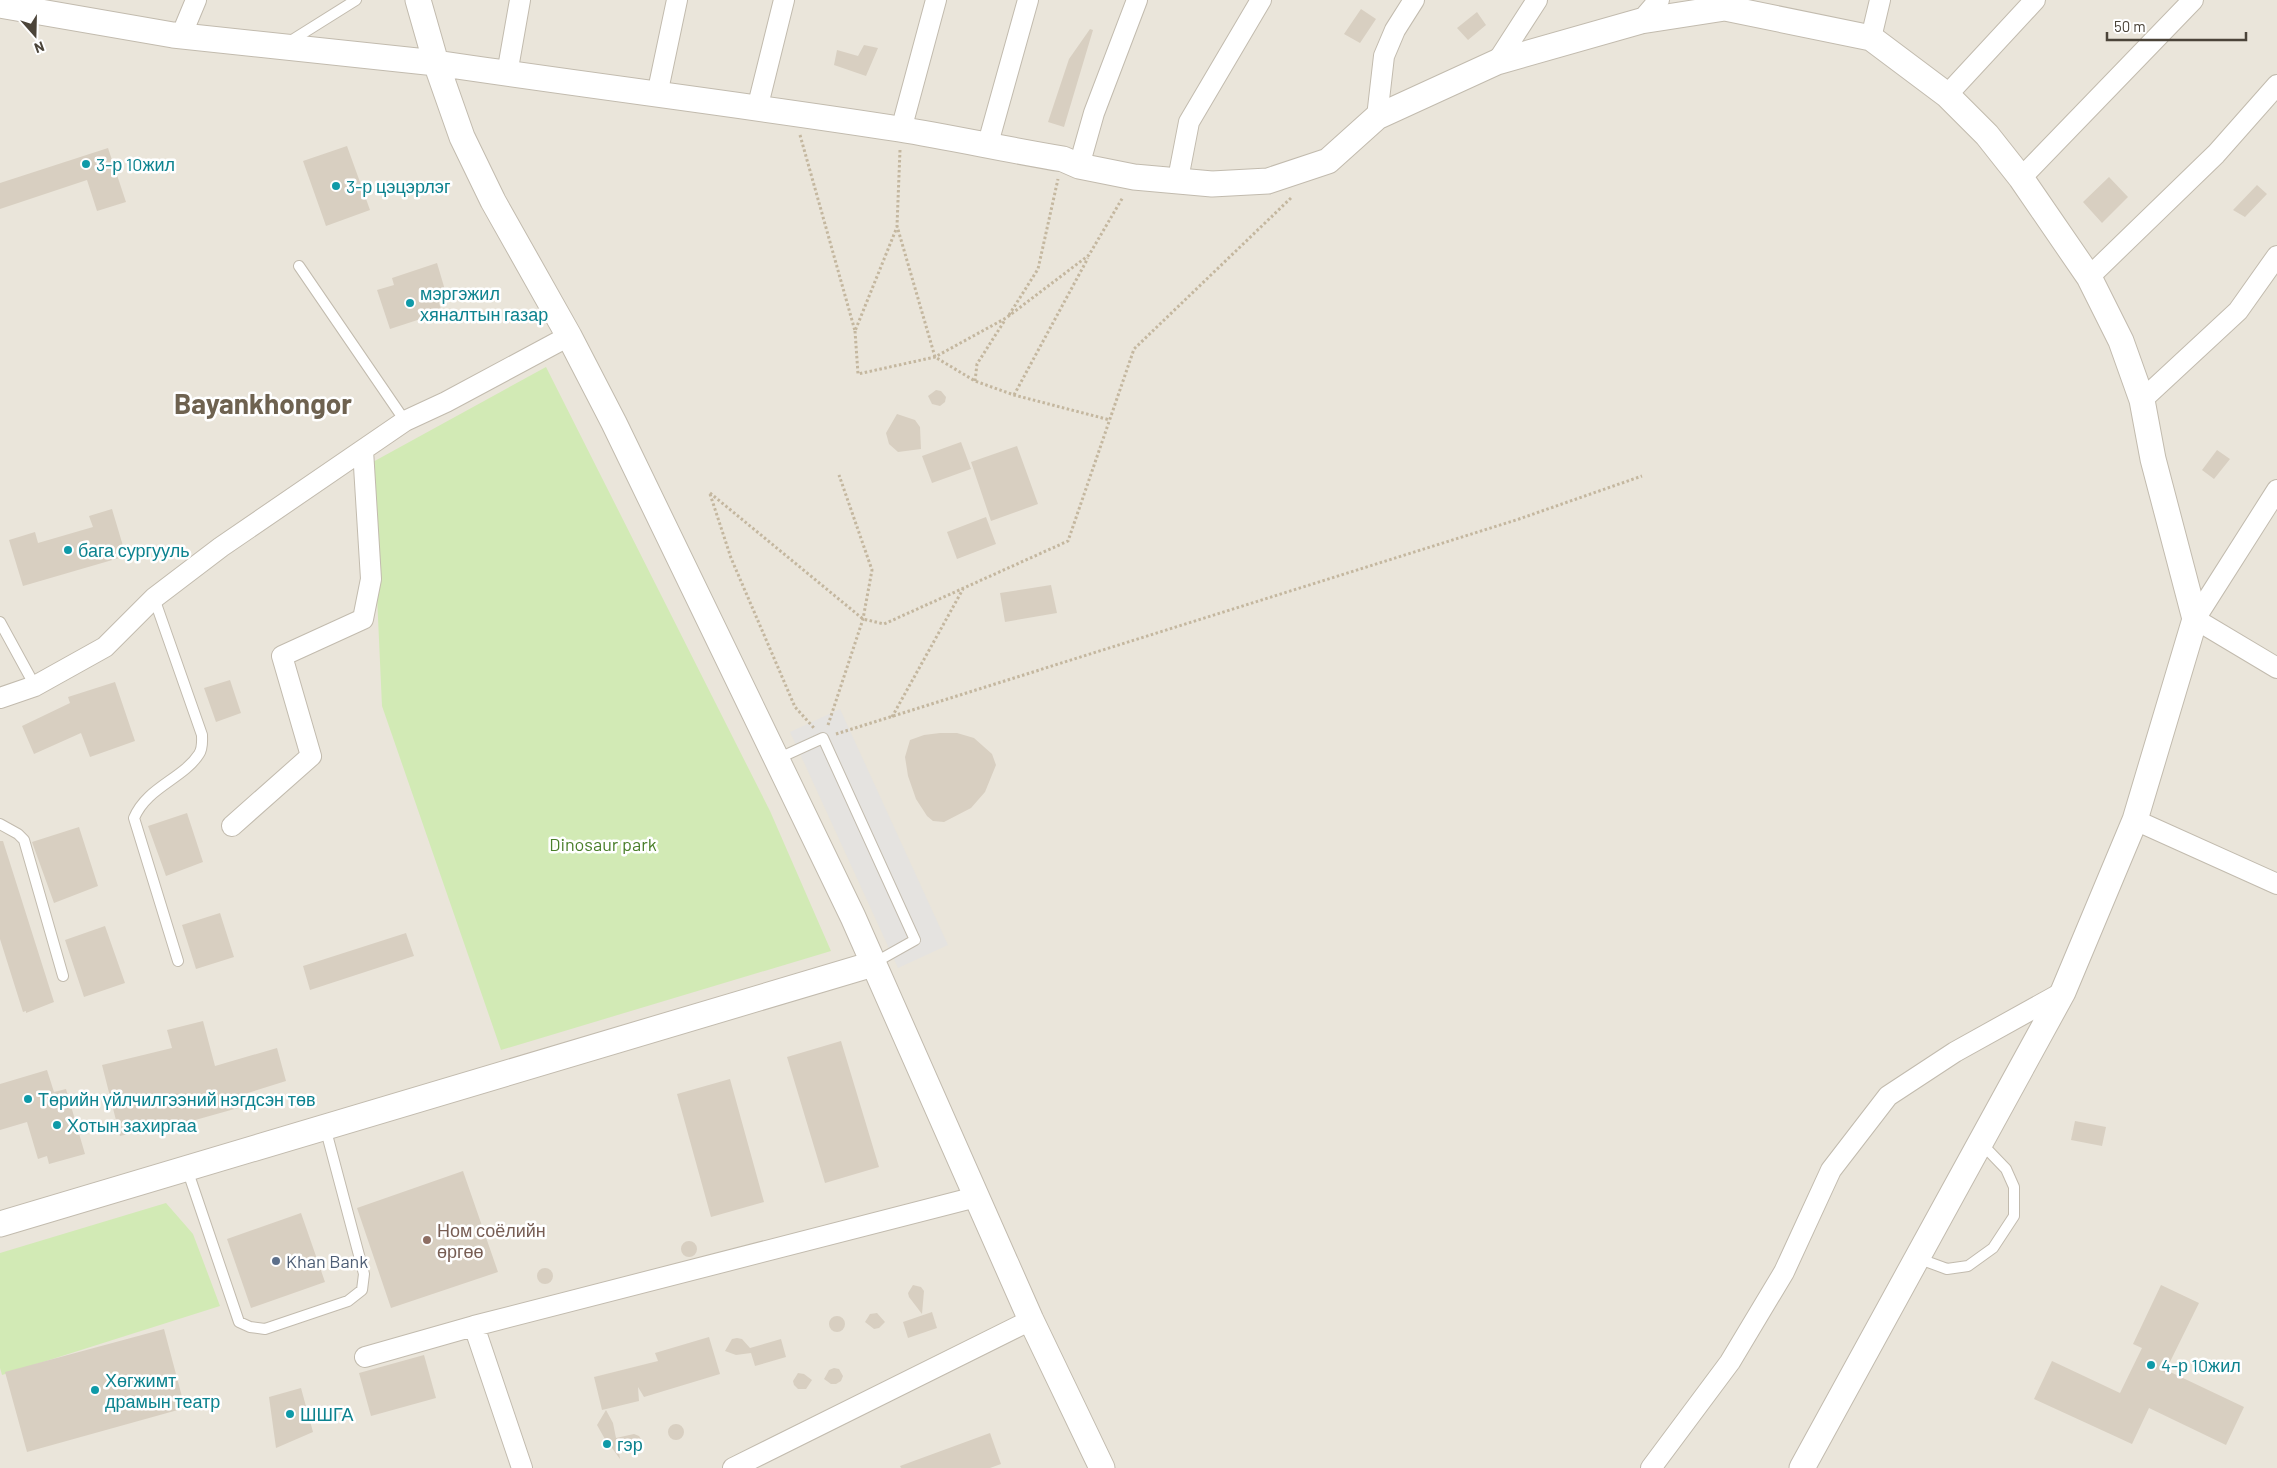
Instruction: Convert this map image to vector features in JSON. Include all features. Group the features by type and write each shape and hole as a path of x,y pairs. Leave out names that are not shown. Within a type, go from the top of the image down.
{"street":[{"path":"182,36 196,0"},
{"path":"418,0 436,63 462,137 493,202 569,336 618,432 776,759 873,964 1031,1320 1102,1468"},
{"path":"657,95 677,0"},
{"path":"757,109 784,0"},
{"path":"901,130 936,0"},
{"path":"987,147 1028,0"},
{"path":"1071,162 1094,113 1137,0"},
{"path":"1178,180 1189,122 1261,0"},
{"path":"1377,117 1384,56 1395,30 1414,0"},
{"path":"1497,62 1537,0"},
{"path":"1641,21 1659,0"},
{"path":"1871,38 1880,0"},
{"path":"1946,94 2035,0"},
{"path":"2022,178 2193,0"},
{"path":"507,74 517,3"},
{"path":"0,5 182,36 436,63 794,114 901,130 1071,162 1134,177 1212,184 1268,181 1328,161 1377,117 1497,62 1641,21 1725,8 1871,38 1946,94 1987,135 2022,178 2089,277 2121,341 2142,400 2153,459 2194,619 2277,668"},
{"path":"2089,277 2216,154 2277,86"},
{"path":"2142,400 2238,311 2277,256"},
{"path":"0,698 35,686 105,647 154,598 221,547 405,421 446,402 569,336"},
{"path":"232,826 311,756 282,656 363,619 371,579 363,450"},
{"path":"1802,1468 2063,992 2135,820 2194,619 2277,490"},
{"path":"2135,820 2277,884"},
{"path":"0,1224 873,964"},
{"path":"1651,1468 1730,1362 1784,1272 1831,1170 1888,1096 1954,1052 2063,992"},
{"path":"365,1357 474,1326 976,1197"},
{"path":"733,1468 1031,1320"},
{"path":"474,1326 522,1468"}],"lane":[{"path":"281,47 356,0"},
{"path":"299,266 405,421"},
{"path":"154,598 202,735 200,752 192,762 161,786 141,806 134,818 178,961"},
{"path":"0,622 35,686"},
{"path":"776,759 823,738 915,940 873,964"},
{"path":"0,824 18,834 24,840 63,976"},
{"path":"187,1168 239,1322 250,1327 265,1329 348,1301 362,1290 364,1274 325,1127"},
{"path":"1916,1258 1947,1269 1968,1266 1993,1248 2014,1216 2014,1187 2006,1169 1981,1143"}],"path":[{"path":"794,114 855,331 858,374 935,357 1006,318 1090,255"},
{"path":"901,130 897,226 935,357 975,381 1014,394 1110,420"},
{"path":"975,381 977,364 1038,269 1071,162"},
{"path":"1014,394 1134,177"},
{"path":"823,738 795,707 731,558 710,493 863,619 884,624 1068,541 1134,349 1292,196"},
{"path":"855,331 897,226"},
{"path":"823,738 863,619 872,570 839,475"},
{"path":"823,738 1211,614 1519,519 1642,476"},
{"path":"892,717 964,589"}],"shaded area":[{"path":"0,0 2277,0 2277,1468 0,1468"},
{"path":"840,709 948,945 898,968 790,732"}],"green space":[{"name":"Dinosaur park","path":"546,367 770,811 831,951 501,1050 382,706 371,463"},
{"path":"166,1203 193,1234 220,1306 2,1375 0,1368 0,1253"}],"building":[{"path":"1361,9 1376,19 1360,43 1344,34"},
{"path":"1477,12 1486,25 1468,40 1457,28"},
{"path":"1090,29 1093,30 1064,127 1048,122 1069,59"},
{"path":"864,45 878,48 866,76 834,65 837,50 858,56"},
{"name":"3-р цэцэрлэг","path":"347,146 370,210 326,226 303,161"},
{"name":"3-р 10жил","path":"108,148 126,202 97,211 87,180 0,209 0,183"},
{"path":"2109,177 2128,197 2102,223 2083,202"},
{"path":"2257,185 2267,194 2245,217 2233,210"},
{"name":"мэргэжил хяналтын газар","path":"437,263 445,290 436,294 442,312 390,329 377,290 394,285 392,278"},
{"path":"936,390 941,391 946,397 945,402 940,406 932,404 928,396"},
{"path":"897,414 915,420 920,427 921,449 898,452 889,444 886,433"},
{"path":"961,442 971,469 932,483 922,456"},
{"path":"1017,446 1038,504 991,521 971,462"},
{"path":"2217,450 2230,459 2214,479 2202,470"},
{"name":"бага сургууль","path":"112,509 126,556 23,586 9,540 35,532 38,543 93,527 89,516"},
{"path":"986,517 996,544 957,559 947,532"},
{"path":"1051,585 1057,613 1005,622 1000,593"},
{"path":"230,680 241,713 216,722 204,688"},
{"path":"115,682 135,741 90,757 81,733 34,754 22,726 70,703 68,697"},
{"path":"957,733 974,738 992,754 996,765 985,792 971,808 944,822 933,821 927,816 916,799 908,776 905,757 910,740 924,735"},
{"path":"187,813 203,862 166,876 148,826"},
{"path":"79,827 98,886 54,903 32,842"},
{"path":"0,841 3,841 54,1002 26,1013 26,1011 23,1012 0,939"},
{"path":"220,913 234,957 196,969 182,925"},
{"path":"105,926 125,983 84,997 65,940"},
{"path":"406,933 414,956 310,990 303,966"},
{"path":"203,1021 215,1066 277,1048 286,1081 235,1097 238,1108 149,1133 145,1130 120,1136 102,1065 172,1048 167,1030"},
{"path":"841,1041 879,1167 825,1183 787,1057"},
{"name":"Хотын захиргаа","path":"47,1070 54,1092 66,1089 85,1154 49,1164 47,1156 38,1159 27,1122 0,1130 0,1084"},
{"path":"730,1079 764,1202 711,1217 677,1094"},
{"path":"2075,1121 2106,1127 2102,1146 2071,1140"},
{"name":"Ном соёлийн өргөө","path":"463,1171 498,1272 391,1308 357,1208"},
{"name":"Khan Bank","path":"301,1213 325,1282 251,1308 227,1239"},
{"path":"686,1241 692,1241 697,1246 695,1255 686,1257 681,1252 681,1246"},
{"path":"542,1268 548,1268 553,1273 551,1282 542,1284 537,1279 537,1273"},
{"path":"913,1285 921,1287 924,1291 922,1314 909,1297 908,1293"},
{"name":"4-р 10жил","path":"2161,1285 2199,1303 2166,1370 2244,1407 2226,1445 2149,1408 2132,1444 2034,1399 2052,1361 2120,1393 2142,1348 2133,1344"},
{"path":"932,1312 937,1328 908,1338 903,1322"},
{"path":"877,1313 885,1322 879,1328 874,1329 865,1322 870,1314"},
{"path":"834,1316 840,1316 845,1321 843,1330 834,1332 829,1327 829,1321"},
{"name":"Хөгжимт драмын театр","path":"164,1329 185,1408 27,1452 5,1372"},
{"path":"709,1337 720,1374 644,1397 638,1387 639,1401 602,1410 594,1377 658,1361 655,1353"},
{"path":"732,1339 742,1339 750,1348 781,1339 786,1357 755,1366 751,1353 736,1355 725,1351"},
{"path":"424,1355 436,1398 371,1416 359,1373"},
{"path":"839,1369 843,1376 841,1381 831,1384 824,1379 829,1370"},
{"path":"798,1373 804,1374 812,1380 806,1389 798,1389 794,1385 793,1381"},
{"name":"ШШГА","path":"301,1388 313,1432 276,1448 269,1397"},
{"path":"606,1410 613,1423 616,1438 634,1434 639,1436 643,1442 639,1449 634,1451 618,1446 620,1459 609,1444 602,1442 606,1441 597,1425"},
{"name":"гэр","path":"673,1424 679,1424 684,1429 682,1438 673,1440 668,1435 668,1429"},
{"path":"990,1433 1001,1464 990,1468 901,1468 900,1466"}],"place":[{"name":"3-р 10жил","path":"86,164"},
{"name":"3-р цэцэрлэг","path":"336,186"},
{"name":"мэргэжил хяналтын газар","path":"410,303"},
{"name":"бага сургууль","path":"68,550"},
{"name":"Төрийн үйлчилгээний нэгдсэн төв","path":"28,1099"},
{"name":"Хотын захиргаа","path":"57,1125"},
{"name":"Ном соёлийн өргөө","path":"427,1240"},
{"name":"Khan Bank","path":"276,1261"},
{"name":"4-р 10жил","path":"2151,1365"},
{"name":"Хөгжимт драмын театр","path":"95,1390"},
{"name":"ШШГА","path":"290,1414"},
{"name":"гэр","path":"607,1444"}],"district":[{"name":"Bayankhongor","path":"263,403"}]}
